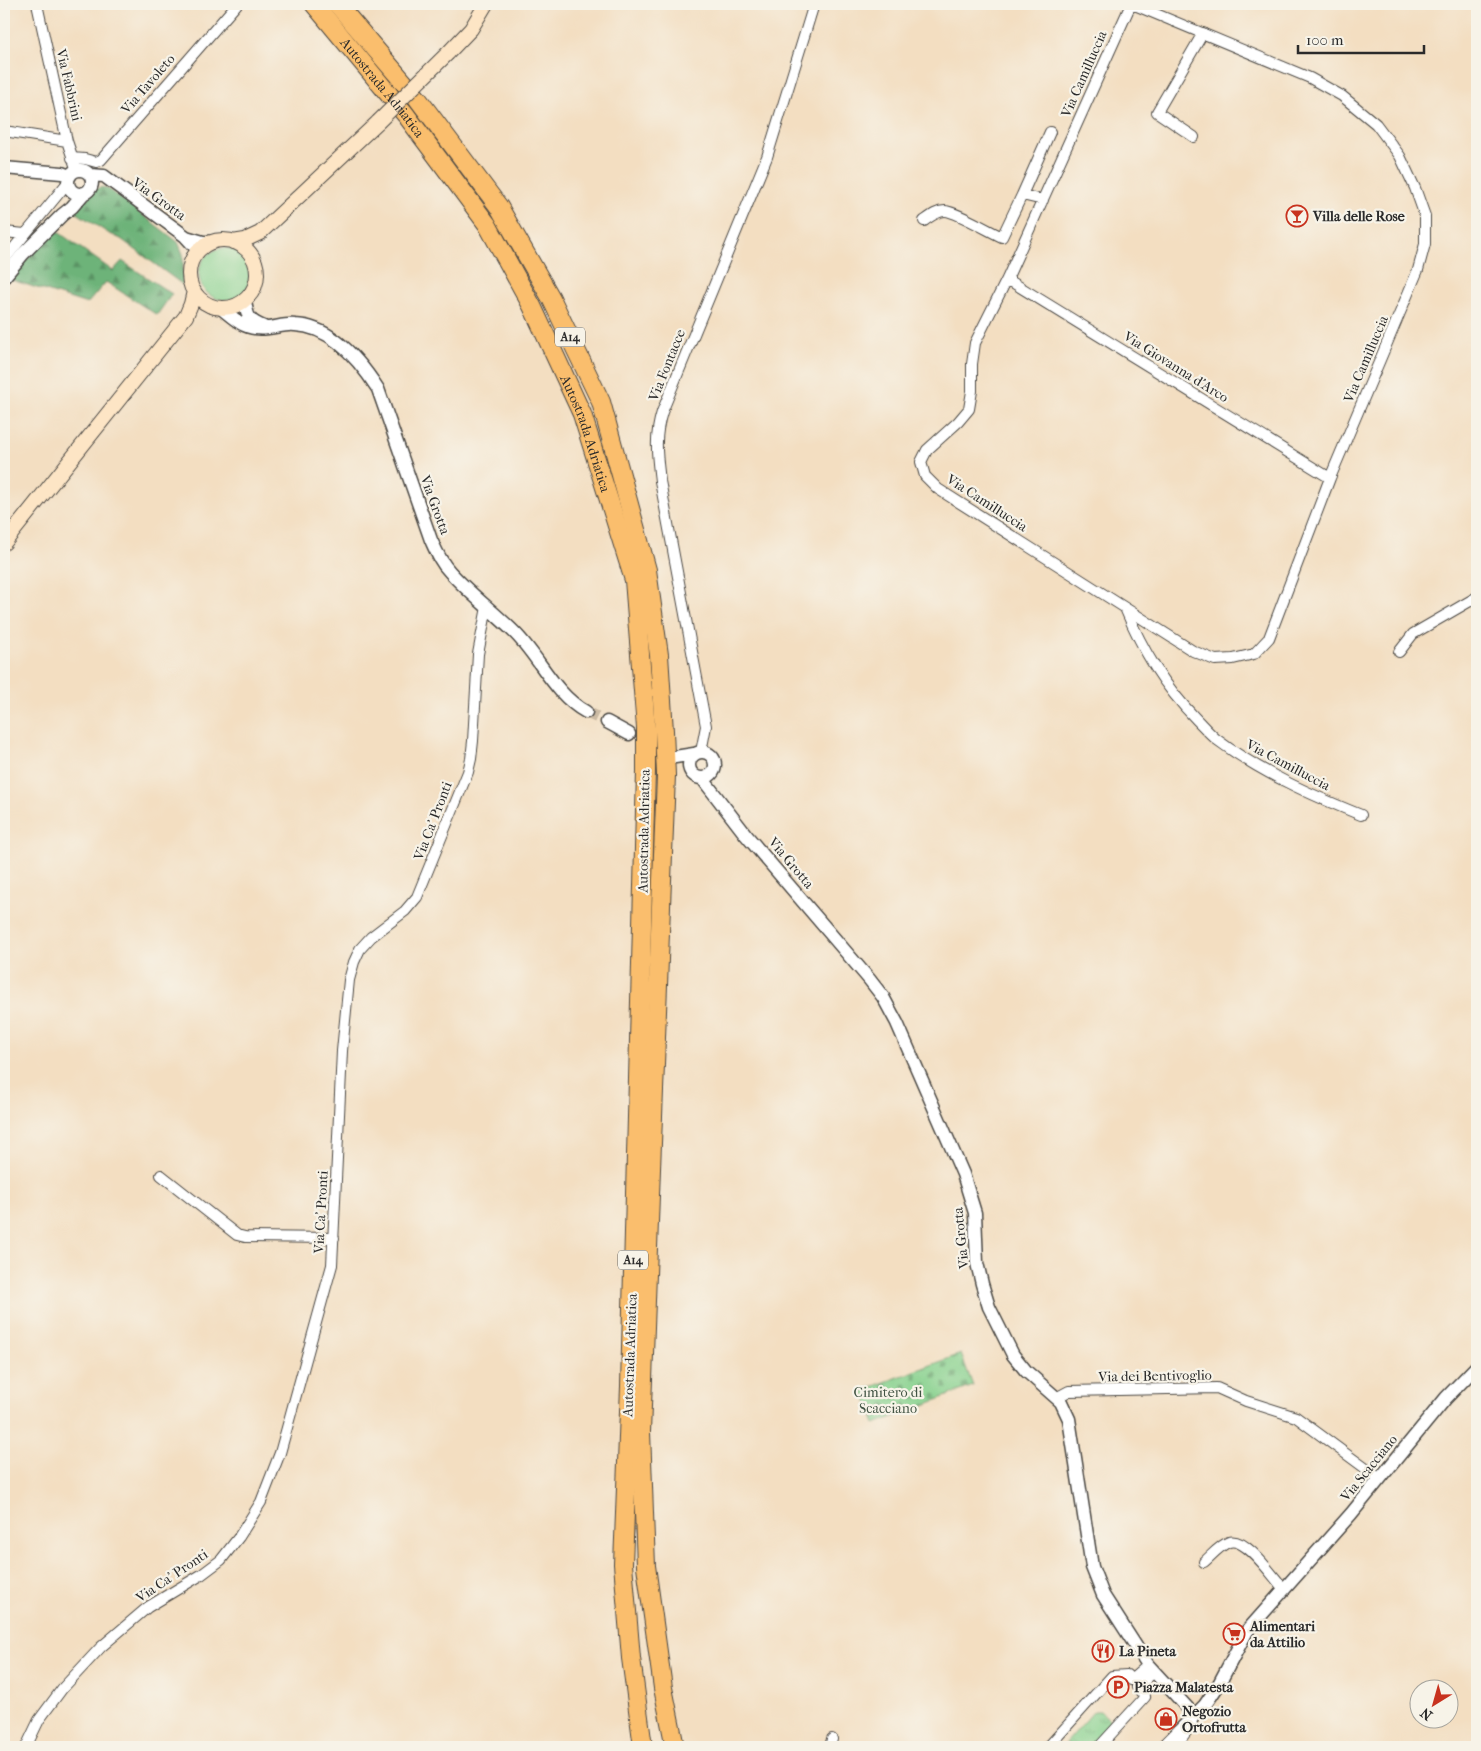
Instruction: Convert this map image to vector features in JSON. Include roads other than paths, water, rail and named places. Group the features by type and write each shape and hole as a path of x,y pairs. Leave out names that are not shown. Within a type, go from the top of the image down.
{"highway":[{"name":"Autostrada Adriatica","path":"314,4 406,115 487,224 532,306 582,414 634,580 646,728 646,771 630,1396 623,1564 631,1658 643,1747"},
{"name":"Autostrada Adriatica","path":"338,4 418,99 499,208 551,298 601,402 646,570 659,655 666,775 641,1432 646,1566 663,1688 675,1747"}],"main road":[{"path":"215,306 203,300 191,284 191,265 201,248 213,242 246,240 260,232 378,122 448,53 471,29 486,4"},
{"path":"253,258 260,232"},
{"path":"186,316 215,306 236,305 245,300 253,290 257,279 253,258 244,248 233,242"},
{"path":"4,543 186,316 192,304 194,290"}],"street":[{"name":"Via Fabbrini","path":"37,4 67,141 79,182"},
{"name":"Via Tavoleto","path":"72,158 85,158 96,162 101,160 237,4"},
{"name":"Via Fontacce","path":"698,753 706,726 660,481 657,430 662,412 767,157 814,4"},
{"name":"Via Camilluccia","path":"1132,4 1310,78 1342,96 1376,124 1400,156 1415,188 1425,216 1426,244 1418,270 1330,478 1269,638 1254,654 1233,659 1215,660 1193,650 1125,608 938,489 925,476 921,462 927,450 958,422 969,409 975,343 1007,279 1132,4"},
{"path":"1194,137 1157,112 1203,33"},
{"path":"4,131 67,141"},
{"path":"924,221 933,214 946,211 1002,237 1050,132"},
{"name":"Via Grotta","path":"4,168 62,173 79,182 115,185 185,236 196,248 197,253"},
{"path":"4,277 23,254 72,207 79,182"},
{"path":"4,260 25,234 79,182"},
{"path":"1022,195 1042,200"},
{"path":"4,232 25,234"},
{"name":"Via Grotta","path":"185,236 203,242 213,242"},
{"name":"Via Giovanna d'Arco","path":"1007,279 1330,478"},
{"path":"245,300 247,314 251,321 266,328"},
{"name":"Via Grotta","path":"215,306 251,328 295,325 320,331 343,347 366,371 380,396 431,540 440,558 450,572 515,633 564,695 586,712"},
{"path":"1399,652 1413,634 1477,597"},
{"name":"Via Ca' Pronti","path":"26,1747 39,1720 62,1689 101,1646 148,1607 202,1575 221,1560 261,1502 280,1453 332,1265 342,1051 349,980 360,949 371,937 405,911 417,897 468,772 473,741 478,654 487,607"},
{"name":"Via Camilluccia","path":"1125,608 1139,642 1159,674 1185,707 1214,737 1256,766 1304,792 1360,815"},
{"path":"607,722 629,734"},
{"path":"698,753 712,757 714,764 712,772 702,778 694,775 689,767 690,760 698,753"},
{"name":"Via Grotta","path":"702,778 746,834 883,997 963,1174 975,1213 977,1263 989,1307 1013,1355 1026,1372 1061,1402 1069,1418 1092,1567 1103,1595 1151,1669 1193,1720"},
{"path":"161,1175 237,1235 245,1238 334,1238"},
{"name":"Via Scacciano","path":"1163,1747 1193,1720 1205,1705 1219,1684 1247,1631 1351,1514 1446,1398 1477,1366"},
{"name":"Via dei Bentivoglio","path":"1056,1398 1070,1391 1217,1388 1246,1401 1296,1417 1380,1479"},
{"path":"1204,1562 1226,1542 1238,1541 1247,1546 1284,1589"},
{"path":"1050,1747 1112,1676 1127,1675 1131,1680 1151,1669"},
{"path":"1099,1747 1144,1697 1137,1687 1151,1669"},
{"path":"1175,1747 1193,1720"},
{"path":"1183,1747 1193,1720"}],"tunnel":[{"path":"586,712 607,722"}],"place":[{"name":"Villa delle Rose","path":"1297,216"},
{"name":"Alimentari da Attilio","path":"1234,1634"},
{"name":"La Pineta","path":"1103,1651"},
{"name":"Piazza Malatesta","path":"1118,1687"},
{"name":"Negozio Ortofrutta","path":"1166,1719"}],"park label":[{"name":"Cimitero di Scacciano","path":"888,1400"}]}
